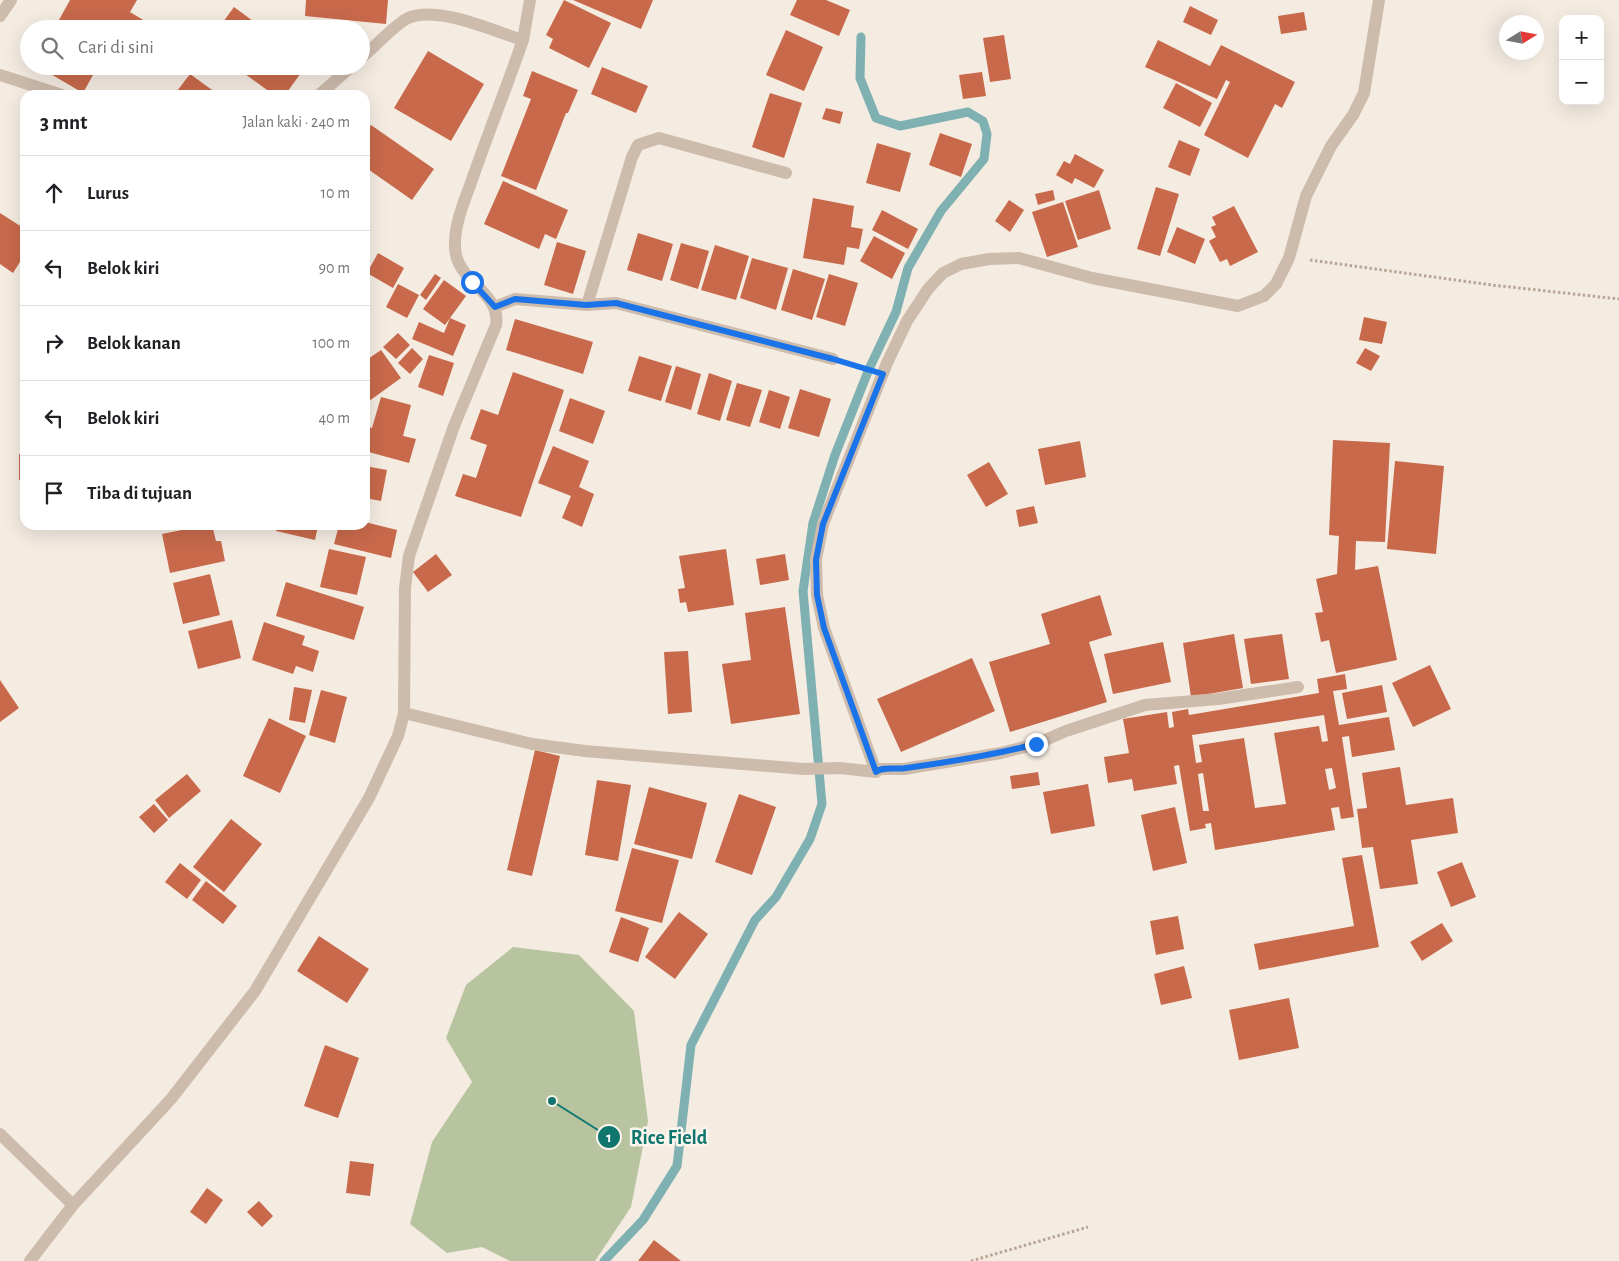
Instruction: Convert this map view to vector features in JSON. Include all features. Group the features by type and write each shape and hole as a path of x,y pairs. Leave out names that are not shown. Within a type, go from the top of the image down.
{"street":[{"path":"0,16 11,0"},
{"path":"30,1261 73,1205 171,1099 255,991 369,798 398,736 404,713 405,588 409,556 454,426 498,316 495,307 461,268 456,256 455,242 462,210 523,40 530,0"},
{"path":"876,772 824,628 817,595 816,560 823,524 887,362 907,321 928,289 943,273 961,264 989,259 1019,258 1092,278 1238,306 1264,296 1276,284 1290,258 1306,196 1331,146 1353,115 1364,93 1378,0"},
{"path":"370,50 407,19 422,14 438,14 523,40"},
{"path":"0,74 47,90"},
{"path":"325,90 342,75"},
{"path":"586,305 632,157 638,145 659,138 786,173"},
{"path":"495,307 515,299 586,305 616,303 833,359"},
{"path":"404,713 532,744 585,751 804,769 840,768 876,772 879,769 904,769 1010,751 1036,744 1066,731 1145,705 1218,699 1298,687"},
{"path":"0,1134 73,1205"}],"path":[{"path":"1290,258 1492,285 1619,299"},
{"path":"971,1261 1088,1227"}],"green space":[{"path":"513,947 579,955 634,1011 648,1121 631,1207 595,1261 510,1261 482,1247 447,1253 410,1224 432,1142 472,1082 446,1038 466,985"}],"building":[{"path":"70,0 137,0 130,12 143,20 59,20"},
{"path":"306,0 388,0 386,24 370,22 370,20 346,20 305,16"},
{"path":"564,0 611,23 589,68 549,48 553,39 546,35"},
{"path":"573,0 653,0 641,29"},
{"path":"797,0 826,0 850,10 839,36 790,15"},
{"path":"1190,6 1218,20 1211,35 1183,22"},
{"path":"234,7 252,20 225,20"},
{"path":"1304,12 1307,30 1281,34 1278,16"},
{"path":"786,30 823,47 804,91 766,75"},
{"path":"1004,35 1011,79 990,82 983,38"},
{"path":"1158,40 1210,66 1221,45 1295,82 1282,108 1275,104 1248,158 1204,135 1230,82 1226,80 1217,99 1145,67"},
{"path":"428,51 484,84 451,141 394,108"},
{"path":"602,67 648,86 636,113 591,94"},
{"path":"532,71 578,90 568,113 566,113 536,190 501,176 531,99 523,96"},
{"path":"982,72 986,96 963,99 959,75"},
{"path":"52,75 93,75 85,90 78,90"},
{"path":"189,75 191,75 212,90 178,90"},
{"path":"246,75 299,75 289,90 267,90"},
{"path":"1176,83 1212,103 1200,127 1163,108"},
{"path":"770,93 802,103 784,158 752,147"},
{"path":"826,108 843,112 840,124 822,119"},
{"path":"371,125 434,169 412,200 370,171"},
{"path":"940,133 972,144 961,177 929,165"},
{"path":"1179,140 1200,149 1190,176 1168,167"},
{"path":"877,143 911,153 900,192 866,183"},
{"path":"1075,154 1104,170 1094,188 1075,178 1072,184 1056,175 1064,161 1070,164"},
{"path":"503,181 568,210 556,239 545,234 539,249 484,224"},
{"path":"1156,187 1179,194 1160,256 1137,249"},
{"path":"1053,190 1055,200 1038,205 1035,194"},
{"path":"1099,190 1111,229 1078,240 1065,201"},
{"path":"813,198 854,206 851,227 863,229 859,249 847,247 844,265 803,258"},
{"path":"1009,200 1024,210 1010,232 995,221"},
{"path":"1063,202 1078,247 1047,257 1032,212"},
{"path":"1234,206 1258,252 1230,266 1227,259 1220,262 1209,241 1216,237 1211,227 1216,225 1212,217"},
{"path":"882,210 918,229 908,249 872,230"},
{"path":"0,213 20,226 20,262 13,273 0,264"},
{"path":"1177,227 1205,239 1195,264 1167,252"},
{"path":"638,233 673,244 662,281 627,270"},
{"path":"874,236 905,253 892,279 860,261"},
{"path":"557,242 586,251 573,294 544,285"},
{"path":"681,243 709,251 698,289 670,280"},
{"path":"715,245 749,256 736,300 701,290"},
{"path":"378,253 404,268 393,288 370,275 370,268"},
{"path":"752,258 788,268 776,310 740,298"},
{"path":"793,269 825,279 812,320 781,310"},
{"path":"435,274 441,278 426,300 420,295"},
{"path":"829,274 858,283 845,326 816,317"},
{"path":"444,280 466,296 445,325 423,309"},
{"path":"398,284 419,295 407,318 386,307"},
{"path":"1364,317 1387,322 1382,344 1359,340"},
{"path":"450,318 466,325 453,356 412,339 419,322 444,333"},
{"path":"515,319 593,342 583,374 506,350"},
{"path":"398,333 410,345 396,359 383,347"},
{"path":"412,348 423,359 410,374 398,363"},
{"path":"1365,348 1380,356 1371,371 1356,363"},
{"path":"381,350 401,378 370,400 370,358"},
{"path":"429,355 454,363 443,396 418,387"},
{"path":"639,356 672,366 661,401 628,391"},
{"path":"676,366 701,374 691,410 665,402"},
{"path":"513,372 564,390 521,517 455,496 463,474 476,478 487,445 470,439 481,409 498,415"},
{"path":"709,373 732,381 720,421 697,414"},
{"path":"737,383 762,390 750,427 726,420"},
{"path":"800,389 831,399 819,437 788,428"},
{"path":"769,390 790,397 780,429 759,422"},
{"path":"381,397 411,405 403,436 416,439 409,463 370,452 370,427 372,428"},
{"path":"570,398 605,411 593,444 559,431"},
{"path":"1333,440 1390,443 1385,542 1356,541 1355,570 1378,566 1397,660 1336,673 1329,640 1321,642 1315,613 1323,612 1316,579 1337,574 1339,536 1329,535"},
{"path":"1080,441 1086,477 1045,485 1038,449"},
{"path":"553,446 589,461 579,487 594,494 582,527 562,518 571,496 538,483"},
{"path":"19,454 20,454 20,480"},
{"path":"1395,461 1444,466 1436,554 1387,549"},
{"path":"989,462 1008,494 986,507 967,475"},
{"path":"370,467 387,470 381,501 370,499"},
{"path":"1034,506 1038,523 1019,527 1016,510"},
{"path":"370,523 397,530 391,558 334,544 338,530 370,530"},
{"path":"182,530 213,530 216,541 221,541 225,561 170,573 162,534"},
{"path":"276,530 317,530 315,540"},
{"path":"329,549 366,557 357,595 320,587"},
{"path":"726,549 734,605 688,612 686,602 680,603 678,589 685,588 679,556"},
{"path":"436,554 452,575 428,592 413,572"},
{"path":"785,554 789,580 760,585 756,559"},
{"path":"210,574 220,615 183,624 173,583"},
{"path":"286,582 364,607 354,640 276,616"},
{"path":"1100,595 1112,635 1089,642 1107,702 1010,732 989,662 1050,644 1041,614"},
{"path":"785,607 800,714 731,724 722,664 751,660 745,613"},
{"path":"232,620 241,658 198,669 188,631"},
{"path":"264,622 305,636 302,645 319,651 313,672 296,666 293,674 252,660"},
{"path":"1234,634 1243,688 1191,697 1183,643"},
{"path":"1282,634 1289,679 1251,684 1244,639"},
{"path":"1163,642 1171,682 1113,694 1104,654"},
{"path":"688,651 692,712 668,714 664,652"},
{"path":"972,658 995,711 901,752 877,699"},
{"path":"1430,665 1451,709 1413,727 1392,683"},
{"path":"1345,674 1347,689 1333,691 1339,725 1389,717 1395,750 1352,757 1349,736 1342,737 1354,817 1341,819 1339,807 1331,808 1335,830 1215,850 1211,823 1205,824 1206,828 1190,831 1179,765 1174,766 1177,784 1134,791 1132,779 1108,783 1104,757 1129,753 1123,719 1167,712 1169,728 1174,727 1172,712 1188,709 1189,715 1319,693 1317,679","holes":["1324,715 1328,741 1322,742 1319,726 1274,733 1286,804 1255,808 1244,738 1199,745 1202,762 1196,763 1192,735","1332,768 1336,788 1329,790 1325,769","1203,773 1209,811 1203,811 1198,774"]},
{"path":"0,680 19,708 0,722"},
{"path":"1382,685 1387,712 1347,719 1342,693"},
{"path":"294,687 312,690 305,723 289,720"},
{"path":"321,690 347,697 335,743 309,735"},
{"path":"269,718 306,736 280,793 243,776"},
{"path":"535,750 560,756 532,876 507,870"},
{"path":"1400,767 1406,805 1453,798 1458,833 1411,840 1418,884 1380,889 1373,847 1362,848 1357,809 1367,808 1362,773"},
{"path":"1038,772 1040,785 1012,789 1010,776"},
{"path":"187,774 201,791 169,818 155,800"},
{"path":"597,780 631,785 618,861 585,855"},
{"path":"1088,784 1095,826 1051,834 1043,792"},
{"path":"649,787 707,803 692,859 634,844"},
{"path":"739,794 776,807 752,875 715,862"},
{"path":"154,804 168,820 154,833 139,817"},
{"path":"1175,807 1187,863 1153,871 1141,815"},
{"path":"231,819 262,844 224,892 193,867"},
{"path":"632,848 679,860 662,923 615,911"},
{"path":"1362,855 1379,947 1259,970 1254,944 1354,926 1342,858"},
{"path":"1462,862 1476,897 1451,907 1437,872"},
{"path":"180,863 201,880 187,899 165,882"},
{"path":"206,881 237,906 223,924 192,900"},
{"path":"679,912 708,934 675,979 645,957"},
{"path":"1178,916 1184,949 1156,955 1150,921"},
{"path":"621,917 649,928 638,962 609,952"},
{"path":"1442,923 1453,941 1422,961 1410,942"},
{"path":"319,936 369,969 347,1003 297,971"},
{"path":"1184,966 1192,998 1161,1005 1154,974"},
{"path":"1289,998 1299,1048 1239,1060 1229,1010"},
{"path":"325,1045 359,1058 338,1118 304,1106"},
{"path":"350,1161 374,1164 370,1196 346,1193"},
{"path":"207,1188 223,1200 206,1224 190,1212"},
{"path":"259,1201 273,1216 262,1227 247,1212"},
{"path":"654,1240 681,1261 638,1261"}],"waterway":[{"path":"604,1261 643,1220 677,1166 691,1045 755,920 776,897 810,839 822,804 803,591 813,523 835,455 869,369 896,312 908,268 941,211 984,159 987,134 983,121 968,112 900,126 876,118 860,78 861,37"}],"place":[{"name":"Rice Field","path":"552,1101"}],"route":[{"path":"472,282 489,298 495,307 515,299 586,305 616,303 833,359 883,374 823,524 816,560 817,595 824,628 876,772 879,769 904,769 1001,753 1036,744"}]}
